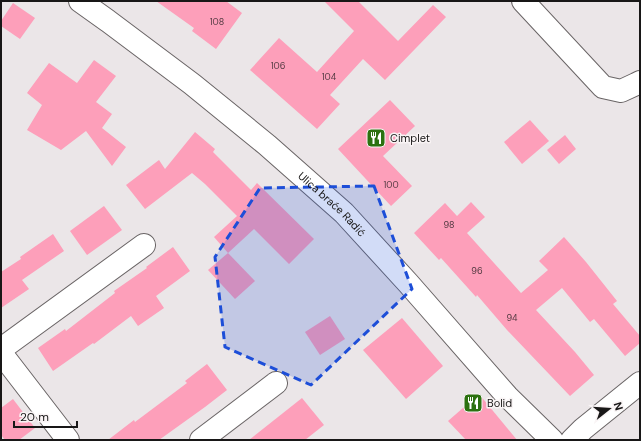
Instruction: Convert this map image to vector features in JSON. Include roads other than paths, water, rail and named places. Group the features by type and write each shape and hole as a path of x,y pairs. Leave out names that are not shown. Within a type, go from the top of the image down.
{"main road":[{"name":"Ulica braće Radić","path":"80,1 192,84 267,145 344,213 408,283 507,396 552,440"},
{"path":"523,1 602,88 621,91 640,82"},
{"path":"1,349 144,245"},
{"path":"1,353 68,440"},
{"path":"201,440 276,383"},
{"path":"572,440 583,429 640,384"}],"place":[{"name":"Cimplet","path":"376,138"},
{"name":"Bolid","path":"473,403"}]}
